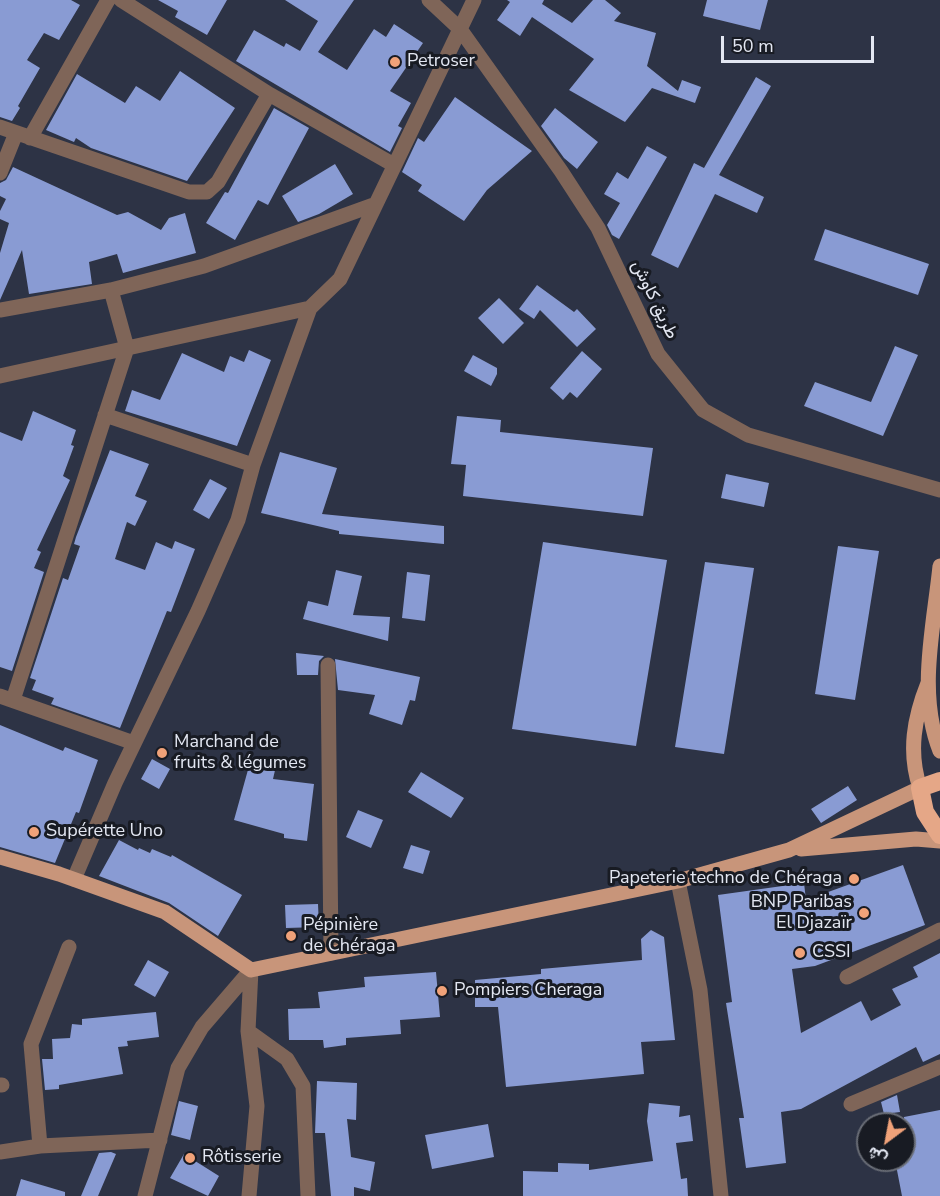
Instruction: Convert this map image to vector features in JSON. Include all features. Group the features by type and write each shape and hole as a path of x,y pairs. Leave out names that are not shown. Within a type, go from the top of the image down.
{"highway":[{"path":"940,781 920,788 925,812 940,835"}],"main road":[{"path":"0,857 74,879 165,912 251,970 678,881 789,850 920,788 914,763 914,736 928,683 940,566"},
{"path":"928,683 930,716 940,751"},
{"path":"789,850 916,839 940,841"}],"street":[{"path":"0,173 108,0"},
{"path":"122,0 269,93 394,165"},
{"name":"طريق كاوش","path":"429,0 460,29 598,228 658,354 704,410 748,435 940,490"},
{"path":"74,879 134,743 234,531 253,465 310,308 340,279 474,0"},
{"path":"0,127 189,192 207,192 218,182 269,93"},
{"path":"0,310 111,290 204,266 376,204"},
{"path":"111,290 127,348 7,698 134,743"},
{"path":"0,376 310,308"},
{"path":"105,415 253,465"},
{"path":"328,665 331,953"},
{"path":"678,881 700,990 721,1196"},
{"path":"847,977 940,930"},
{"path":"40,1146 31,1044 69,947"},
{"path":"249,1196 257,1106 248,1031 251,970"},
{"path":"146,1196 178,1068 202,1027 251,970"},
{"path":"248,1031 287,1059 303,1086 308,1196"},
{"path":"851,1104 940,1067"},
{"path":"0,1152 40,1146 160,1140"}],"building":[{"path":"0,0 71,0 80,5 59,40 44,33 27,60 40,68 12,121 0,117"},
{"path":"158,0 227,0 207,35 175,17 178,11"},
{"path":"285,0 354,0 318,52 347,70 374,29 386,37 394,24 423,43 390,91 411,103 398,126 402,128 390,152 236,61 254,30 284,47 286,43 300,51 318,21"},
{"path":"507,0 544,0 542,4 572,23 593,0 605,0 621,13 614,21 656,33 647,66 678,91 682,80 701,87 695,103 652,88 625,122 569,90 594,59 532,17 520,36 497,20 510,2"},
{"path":"707,0 768,0 760,30 703,16"},
{"path":"180,71 235,108 187,181 91,148 76,138 74,142 46,130 77,74 125,103 136,86 160,101"},
{"path":"756,77 771,86 719,175 764,197 757,213 715,194 678,268 651,255 694,163 704,168"},
{"path":"455,97 532,151 487,190 464,221 418,191 422,185 402,172 418,138 424,142"},
{"path":"274,108 309,128 268,205 258,200 235,240 206,223 225,192 228,193"},
{"path":"555,108 598,142 577,169 564,158 541,126"},
{"path":"647,146 667,157 619,239 612,235 607,225 620,203 604,194 617,172 628,179"},
{"path":"335,164 353,194 319,214 298,222 282,196"},
{"path":"13,167 117,215 128,212 161,230 169,218 185,213 196,253 123,273 117,254 89,262 92,284 29,294 22,250 0,300 0,253 9,223 0,219 0,211 6,199 0,196 0,183 6,180"},
{"path":"825,229 929,264 918,295 814,260"},
{"path":"537,285 574,312 577,309 596,329 577,347 540,310 534,319 519,309"},
{"path":"499,298 524,323 503,344 478,318"},
{"path":"895,346 918,355 883,436 804,406 815,382 871,402"},
{"path":"249,350 271,360 237,446 125,411 132,390 160,400 182,353 224,372 230,356 244,362"},
{"path":"582,351 602,369 577,398 570,392 563,400 550,388"},
{"path":"473,355 497,368 497,374 491,386 464,371"},
{"path":"33,411 76,430 71,445 74,446 63,476 70,480 37,550 41,552 34,568 44,572 12,671 0,667 0,432 22,441"},
{"path":"457,416 501,420 500,432 653,448 643,516 463,496 466,465 451,464"},
{"path":"110,450 149,464 135,496 147,501 135,526 127,522 115,559 145,570 156,542 172,549 175,541 195,549 171,612 167,611 120,728 51,704 54,698 32,690 36,680 30,678 63,578 68,580 80,546 74,544 76,537"},
{"path":"280,452 337,468 322,514 444,526 444,544 339,534 339,531 261,513"},
{"path":"726,474 769,483 764,507 721,498"},
{"path":"210,479 227,488 209,519 193,510"},
{"path":"543,542 667,560 636,746 512,729"},
{"path":"838,546 879,551 855,700 815,694"},
{"path":"705,562 754,568 724,754 675,747"},
{"path":"336,570 362,576 353,615 390,617 388,641 303,619 308,601 328,606"},
{"path":"407,572 430,575 425,621 402,618"},
{"path":"296,653 324,656 319,661 318,675 297,675"},
{"path":"335,659 420,677 415,701 410,700 402,725 369,714 375,695 338,690"},
{"path":"0,725 63,751 65,747 98,760 79,813 76,812 55,863 0,847"},
{"path":"152,759 170,769 159,789 141,779"},
{"path":"251,759 276,766 273,779 314,784 307,841 284,838 284,834 234,820"},
{"path":"421,772 464,798 451,818 408,792"},
{"path":"848,786 857,800 821,823 811,809"},
{"path":"358,810 383,820 371,848 346,837"},
{"path":"119,840 138,850 139,848 150,853 152,849 171,857 172,855 242,895 218,936 169,903 99,876"},
{"path":"411,845 430,851 423,874 403,868"},
{"path":"903,865 925,925 815,966 792,969 801,1033 861,1001 871,1021 901,1005 892,989 918,977 913,967 940,953 940,1054 923,1062 916,1047 801,1109 781,1112 786,1163 746,1168 739,1118 744,1118 726,1003 732,1002 718,895 804,883 806,900"},
{"path":"318,904 319,927 286,928 285,905"},
{"path":"651,930 664,937 675,1040 641,1042 644,1074 506,1087 498,1007 475,1007 475,980 541,974 541,969 642,960 641,939"},
{"path":"148,960 169,972 155,997 134,985"},
{"path":"436,972 440,1017 400,1020 401,1034 346,1038 346,1045 324,1048 323,1040 289,1040 288,1009 320,1008 318,992 365,987 364,977"},
{"path":"156,1012 159,1037 127,1041 128,1046 118,1047 123,1074 59,1085 59,1089 45,1090 42,1059 53,1059 52,1039 70,1038 72,1024 82,1025 82,1019"},
{"path":"317,1081 357,1083 356,1120 347,1119 351,1157 375,1162 370,1191 354,1187 354,1196 331,1196 325,1133 315,1133"},
{"path":"897,1095 900,1112 884,1112 881,1102"},
{"path":"179,1101 198,1106 190,1140 171,1135"},
{"path":"649,1103 680,1106 679,1117 690,1115 693,1141 676,1143 681,1179 687,1178 688,1196 523,1196 523,1171 558,1172 558,1163 589,1164 589,1170 653,1161 647,1121"},
{"path":"940,1110 940,1196 902,1196 897,1172 916,1172 916,1115"},
{"path":"488,1124 494,1157 432,1169 425,1135"},
{"path":"99,1153 116,1154 98,1196 81,1196"},
{"path":"184,1154 219,1176 208,1196 170,1178"},
{"path":"21,1179 65,1192 65,1196 16,1196"}],"place":[{"name":"Petroser","path":"395,62"},
{"name":"Marchand de fruits & légumes","path":"162,753"},
{"name":"Supérette Uno","path":"34,832"},
{"name":"Papeterie techno de Chéraga","path":"854,879"},
{"name":"BNP Paribas El Djazaïr","path":"864,913"},
{"name":"Pépinière de Chéraga","path":"291,936"},
{"name":"CSSI","path":"800,953"},
{"name":"Pompiers Cheraga","path":"442,991"},
{"name":"Rôtisserie","path":"190,1158"}]}
